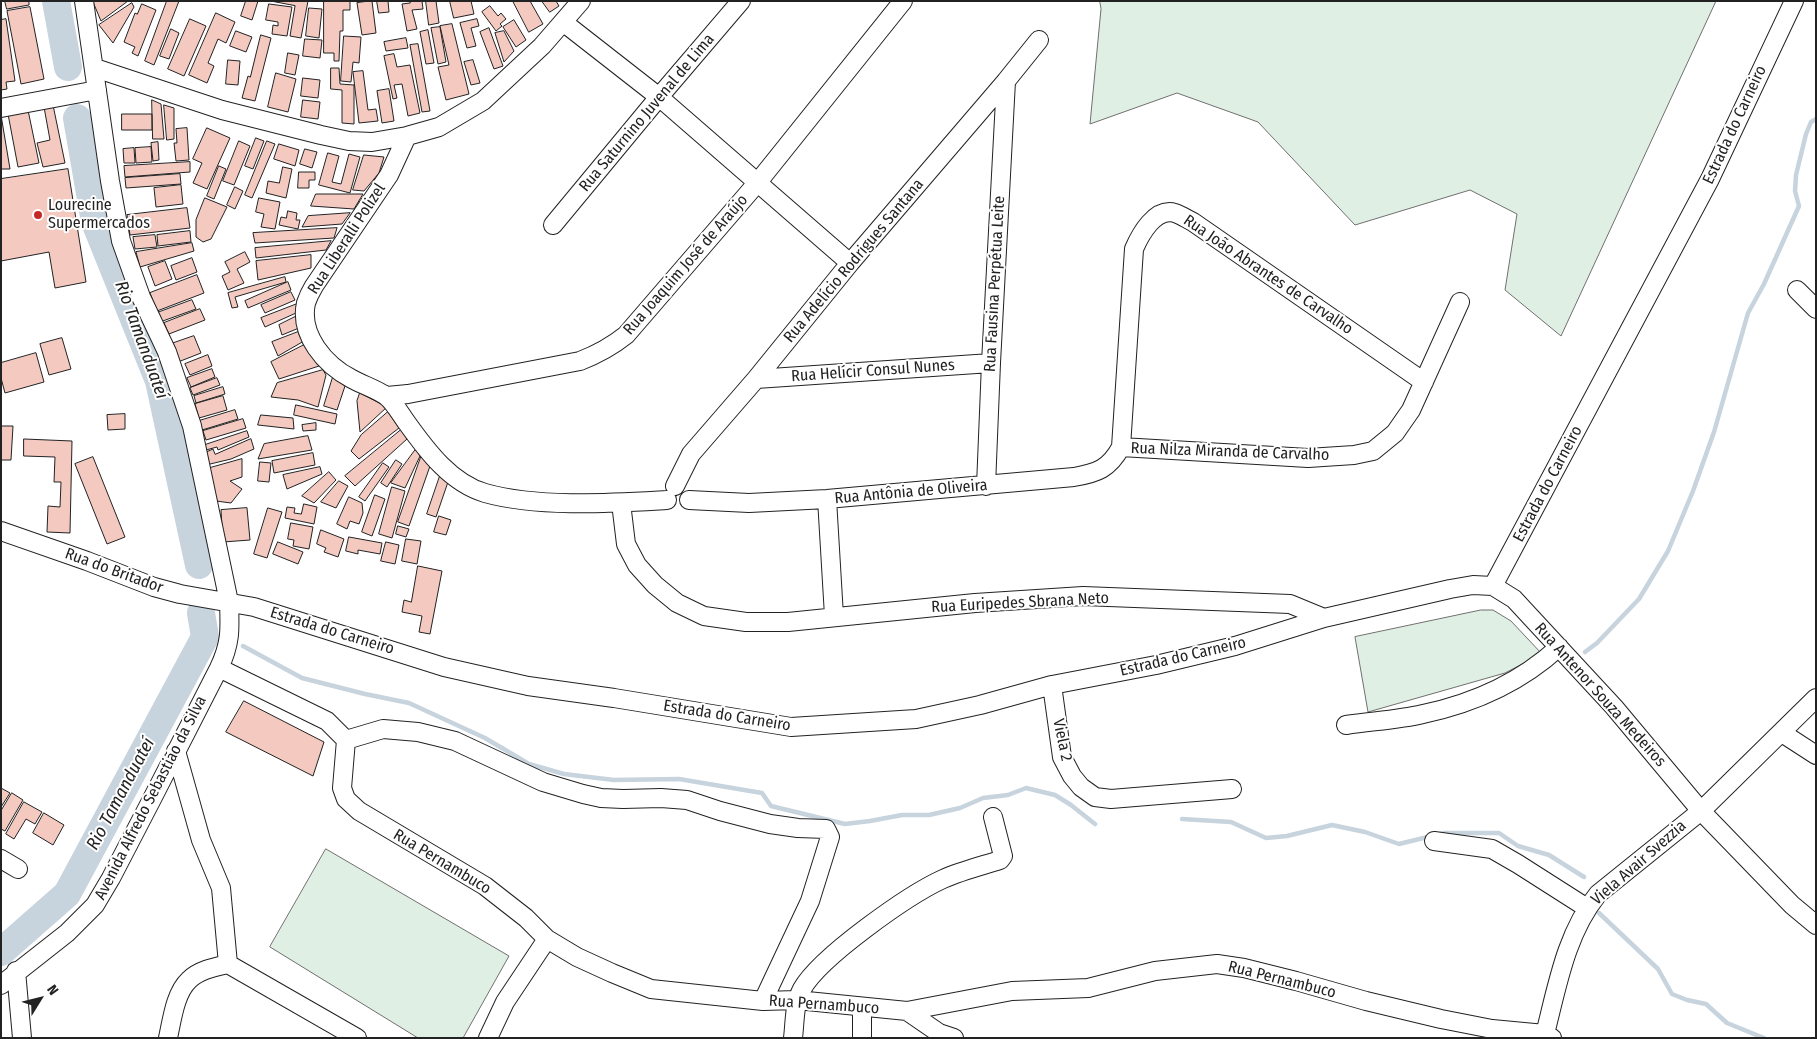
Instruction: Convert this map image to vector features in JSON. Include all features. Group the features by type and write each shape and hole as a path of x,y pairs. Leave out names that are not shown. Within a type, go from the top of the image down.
{"street":[{"name":"Avenida Alfredo Sebastião da Silva","path":"1,985 16,971 67,933 95,905 111,878 219,668 227,650 230,632 228,602 192,426 167,352 142,297 121,241 110,181 84,1"},
{"path":"95,68 222,110 321,135 372,142 407,136 439,127 483,101 542,46 581,1"},
{"name":"Rua Saturnino Juvenal de Lima","path":"553,225 658,97 741,1"},
{"name":"Rua Joaquim José de Araújo","path":"387,396 408,394 580,361 602,353 626,335 758,182 902,1"},
{"name":"Estrada do Carneiro","path":"228,602 254,607 444,667 528,686 791,727 916,719 980,705 1052,685 1156,665 1235,646 1324,618 1450,588 1493,586 1710,179 1794,1"},
{"path":"563,22 658,97 850,263"},
{"name":"Rua Adelício Rodrigues Santana","path":"671,493 691,454 756,379 850,263 1006,82 1039,40"},
{"name":"Rua Fausina Perpétua Leite","path":"986,486 1006,82"},
{"path":"1,108 98,90"},
{"name":"Rua Liberalli Polizel","path":"387,396 350,378 330,363 316,348 307,332 306,303 314,286 389,175 407,136"},
{"name":"Rua João Abrantes de Carvalho","path":"1120,447 1134,249 1141,232 1163,214 1173,212 1193,222 1424,382"},
{"path":"1797,290 1816,309"},
{"name":"Rua Nilza Miranda de Carvalho","path":"1120,447 1308,458 1354,455 1373,450 1395,433 1411,410 1460,302"},
{"name":"Rua Helícir Consul Nunes","path":"756,379 991,363"},
{"path":"387,396 409,426 449,473 466,486 510,499 550,502 621,503 671,493"},
{"name":"Rua Antônia de Oliveira","path":"671,493 682,487 686,489 688,500 749,503 827,499 1074,477 1094,474 1112,462 1120,447"},
{"path":"827,499 834,616"},
{"name":"Rua Euripedes Sbrana Neto","path":"621,503 626,544 636,565 655,585 677,602 704,616 746,622 788,622 975,603 1083,596 1290,604 1324,618"},
{"name":"Rua do Britador","path":"1,531 154,587 180,594 228,602"},
{"name":"Rua Antenor Souza Medeiros","path":"1493,586 1514,599 1559,646 1614,707 1701,811 1786,898 1816,925"},
{"path":"1346,725 1423,714 1471,700 1502,688 1524,675 1544,661 1559,646"},
{"path":"219,668 327,720 346,740 383,729 418,732 455,740 543,782 575,792 601,798 623,800 661,798 687,800 770,824 826,829 830,837 810,900 763,1001"},
{"name":"Viela 2","path":"1052,685 1062,757 1072,776 1081,787 1095,797 1111,799 1232,790"},
{"name":"Viela Avair Svezzia","path":"1549,1036 1560,975 1579,922 1598,894 1701,811 1816,698"},
{"path":"1782,732 1816,755"},
{"name":"Rua Pernambuco","path":"346,740 342,788 346,799 359,811 485,886 519,912 547,939 577,957 651,989 763,1001 797,1000 907,1011 1012,990 1088,988 1155,971 1217,964 1244,968 1441,1020 1549,1036"},
{"path":"176,751 201,840 222,888 228,964"},
{"path":"793,1038 797,1000 803,988 816,972 838,951 916,893 942,880 1000,860 1003,856 993,817"},
{"path":"1434,841 1492,849 1587,908"},
{"path":"1,859 18,869"},
{"path":"488,1038 505,1002 547,939"},
{"path":"168,1038 178,996 188,980 206,970 228,964 357,1038"},
{"path":"16,971 22,1038"},
{"path":"862,1007 862,1038"},
{"path":"907,1011 939,1033 954,1038"}],"green space":[{"path":"1100,1 1716,1 1561,336 1505,290 1517,214 1470,190 1355,225 1258,122 1177,93 1090,124 1101,9"},
{"path":"1481,610 1493,610 1511,621 1542,654 1505,673 1368,712 1355,637"},
{"path":"326,849 509,956 463,1038 418,1038 270,947"}],"building":[{"path":"5,1 29,1 29,5 7,9"},
{"path":"94,1 128,1 101,21"},
{"path":"167,1 179,1 154,65 145,61"},
{"path":"246,1 258,1 252,20 241,16"},
{"path":"271,1 308,1 301,38 290,36 295,6"},
{"path":"324,1 350,1 350,10 343,10 343,31 340,31 339,61 334,61 334,53 324,53"},
{"path":"372,1 376,33 362,35 357,3"},
{"path":"377,1 388,1 389,12 379,13"},
{"path":"410,1 422,1 423,9 412,10 417,29 407,31 402,4 410,3"},
{"path":"426,1 436,1 439,23 429,25"},
{"path":"450,1 471,1 474,14 454,18"},
{"path":"513,1 530,1 543,24 529,32"},
{"path":"542,1 556,1 559,6 550,12"},
{"path":"132,3 134,7 113,43 99,25"},
{"path":"142,4 156,10 138,56 132,53 135,47 124,42 135,13 137,14"},
{"path":"269,4 292,7 287,36 272,34 273,25 278,26 278,22 266,20"},
{"path":"490,6 498,16 501,13 506,19 496,31 482,12"},
{"path":"30,7 44,79 21,84 7,11"},
{"path":"309,8 322,9 319,38 306,36"},
{"path":"216,13 235,22 226,43 218,39 208,63 214,66 207,83 189,75"},
{"path":"6,19 15,81 6,82 7,89 1,90 1,20"},
{"path":"190,19 206,26 184,76 168,69"},
{"path":"477,19 479,26 471,28 476,46 467,48 460,23"},
{"path":"514,20 526,40 516,47 503,27"},
{"path":"452,24 469,94 446,100 438,67 449,65 440,26"},
{"path":"440,27 446,62 438,64 431,28"},
{"path":"489,28 503,66 494,69 480,32"},
{"path":"171,29 179,33 169,59 160,56"},
{"path":"428,30 434,63 426,64 420,32"},
{"path":"236,31 252,37 246,52 230,46"},
{"path":"504,31 514,51 504,62 495,33"},
{"path":"261,35 271,38 255,101 242,98 248,76 250,77"},
{"path":"344,36 361,37 359,63 353,62 351,82 341,81"},
{"path":"406,38 408,48 386,51 384,42"},
{"path":"305,39 322,40 320,58 303,56"},
{"path":"418,44 430,111 422,112 410,45"},
{"path":"288,53 299,55 295,75 285,73"},
{"path":"394,54 397,67 410,65 420,113 408,116 402,84 394,85 397,98 393,99 384,56"},
{"path":"228,60 240,61 238,85 226,84"},
{"path":"473,60 480,83 471,85 464,62"},
{"path":"331,68 339,68 340,84 354,85 354,124 342,123 342,90 331,89"},
{"path":"363,71 368,110 376,109 378,121 359,123 353,72"},
{"path":"276,73 296,79 288,112 268,107"},
{"path":"303,78 320,80 318,98 301,96"},
{"path":"389,89 394,121 382,123 377,91"},
{"path":"152,100 161,104 164,139 153,139"},
{"path":"303,100 320,102 318,119 301,117"},
{"path":"53,105 65,163 43,167 37,143 50,140 44,107"},
{"path":"164,105 174,108 174,139 167,140"},
{"path":"28,110 39,163 18,167 8,114"},
{"path":"122,114 152,114 152,130 122,130"},
{"path":"1,115 10,169 1,169"},
{"path":"187,128 189,160 176,161 174,143 177,143 176,129"},
{"path":"207,128 230,138 207,189 193,183 202,163 193,159"},
{"path":"256,138 264,141 253,169 245,166"},
{"path":"239,141 250,146 234,185 223,181"},
{"path":"267,141 275,144 252,198 245,195"},
{"path":"158,142 159,160 153,161 151,143"},
{"path":"279,144 299,150 295,166 274,159"},
{"path":"151,147 152,162 136,163 135,148"},
{"path":"134,148 135,163 124,163 123,149"},
{"path":"305,149 317,152 312,168 300,164"},
{"path":"328,153 339,156 332,182 341,184 349,154 360,157 350,193 319,185"},
{"path":"364,155 384,157 379,173 364,191 353,190"},
{"path":"190,162 190,172 125,177 124,166"},
{"path":"219,166 226,169 214,199 207,196"},
{"path":"283,167 292,169 286,198 266,193 268,181 279,183"},
{"name":"Lourecine Supermercados","path":"68,169 86,282 55,288 49,252 1,261 1,179"},
{"path":"299,172 315,172 315,180 309,180 309,188 298,188"},
{"path":"180,174 181,184 126,188 125,178"},
{"path":"181,185 183,204 156,207 154,188"},
{"path":"235,187 243,191 235,209 227,205"},
{"path":"316,194 363,194 354,209 311,206"},
{"path":"205,198 227,207 211,239 203,242 196,237 196,220"},
{"path":"259,198 280,202 275,229 261,227 264,214 256,212"},
{"path":"187,208 190,228 130,235 127,215"},
{"path":"288,211 297,213 296,220 300,220 298,229 279,225 281,217 286,218"},
{"path":"350,213 342,224 302,227 308,216"},
{"path":"337,228 334,238 255,243 253,233"},
{"path":"190,231 191,242 158,246 157,235"},
{"path":"155,235 157,247 135,249 133,237"},
{"path":"331,241 326,250 256,258 255,248"},
{"path":"192,243 194,251 140,267 136,252"},
{"path":"245,252 250,262 237,269 244,283 228,290 222,276 230,272 225,262"},
{"path":"311,255 311,268 258,280 256,261"},
{"path":"192,258 197,272 176,280 171,266"},
{"path":"165,261 172,279 155,286 148,267"},
{"path":"197,275 204,293 157,311 150,293"},
{"path":"285,277 286,282 235,297 238,307 232,308 228,293"},
{"path":"288,282 291,290 248,308 245,301"},
{"path":"291,292 295,300 265,313 261,305"},
{"path":"192,300 196,309 160,322 157,313"},
{"path":"297,304 296,313 265,327 261,318"},
{"path":"200,309 205,320 169,334 164,323"},
{"path":"297,316 299,328 282,335 279,325"},
{"path":"298,332 304,341 278,356 272,342"},
{"path":"194,336 201,353 178,362 171,344"},
{"path":"62,338 71,369 49,375 40,344"},
{"path":"306,344 319,366 279,379 271,362"},
{"path":"36,353 44,382 5,393 1,378 1,363"},
{"path":"208,355 212,366 190,375 185,364"},
{"path":"212,369 215,377 191,387 187,378"},
{"path":"323,370 326,375 318,407 298,400 271,397 277,383"},
{"path":"333,377 345,386 337,410 324,406"},
{"path":"217,378 220,385 193,395 190,388"},
{"path":"223,387 225,394 196,403 194,396"},
{"path":"360,393 387,407 360,432 357,401"},
{"path":"223,396 227,410 199,418 195,404"},
{"path":"296,405 337,414 335,424 294,415"},
{"path":"235,410 238,419 202,430 199,421"},
{"path":"388,412 399,428 359,459 351,451 361,435"},
{"path":"125,414 125,429 108,430 107,415"},
{"path":"261,415 293,418 294,429 258,425"},
{"path":"243,419 246,428 206,440 203,431"},
{"path":"316,423 316,430 303,431 302,425"},
{"path":"1,426 13,426 11,460 1,460"},
{"path":"401,430 407,439 355,486 345,476"},
{"path":"247,431 249,437 218,450 217,447 206,450 205,445"},
{"path":"308,436 312,450 258,459 264,444"},
{"path":"24,439 72,441 70,533 47,532 48,506 60,507 61,482 54,482 55,457 24,456"},
{"path":"251,439 254,449 231,459 206,465 204,453 213,449 215,454"},
{"path":"416,449 420,456 405,488 391,483"},
{"path":"313,453 315,465 274,473 272,461"},
{"path":"93,457 125,537 107,544 75,464"},
{"path":"421,457 430,466 409,526 398,522"},
{"path":"242,459 242,477 230,481 242,489 231,503 216,501 210,468"},
{"path":"396,460 402,464 387,487 381,483"},
{"path":"260,462 271,463 269,482 258,481"},
{"path":"383,463 389,467 365,501 359,497"},
{"path":"320,467 322,474 287,489 283,475"},
{"path":"329,472 336,480 314,503 302,496"},
{"path":"440,476 449,479 436,517 427,514"},
{"path":"339,481 348,486 336,508 321,502"},
{"path":"392,487 405,491 392,538 379,534"},
{"path":"375,495 385,499 372,536 362,532"},
{"path":"349,497 362,503 363,513 359,524 350,521 347,529 337,524"},
{"path":"304,504 317,507 314,524 285,518 287,507 295,508 294,513 301,514"},
{"path":"247,508 250,540 223,542 221,510"},
{"path":"268,508 282,512 267,558 254,554"},
{"path":"439,516 451,520 446,535 434,532"},
{"path":"291,523 313,527 309,549 293,546 294,540 288,539"},
{"path":"398,526 409,529 406,537 396,534"},
{"path":"321,530 344,539 338,557 324,552 326,548 317,544"},
{"path":"349,537 382,543 380,554 358,550 358,554 346,551"},
{"path":"406,539 421,541 417,564 402,561"},
{"path":"278,542 303,552 298,564 273,554"},
{"path":"386,542 399,545 395,564 381,561"},
{"path":"418,566 442,571 430,634 419,632 422,616 402,612 404,600 411,602"},
{"path":"244,701 324,742 313,776 226,732"},
{"path":"1,788 10,793 1,807"},
{"path":"12,793 23,800 5,831 1,829 1,811"},
{"path":"24,802 42,812 35,824 26,819 14,839 6,834"},
{"path":"44,813 64,825 53,845 33,833"}],"waterway":[{"name":"Rio Tamanduateí","path":"56,1 68,67"},
{"name":"Rio Tamanduateí","path":"77,118 95,222 159,381 199,565"},
{"path":"1585,652 1597,643 1639,599 1668,551 1693,491 1714,432 1748,313 1764,284 1799,206 1795,191 1796,175 1806,134 1811,122 1816,119"},
{"name":"Rio Tamanduateí","path":"1,952 67,894 205,637 201,613"},
{"path":"243,646 302,678 409,703 485,738 529,764 564,774 614,780 679,779 762,793 771,806 845,824 902,815 929,815 960,808 983,798 1008,795 1026,788 1055,795 1095,824"},
{"path":"1182,819 1231,822 1266,838 1287,836 1332,825 1365,832 1399,844 1444,833 1499,833 1518,846 1549,855 1584,877"},
{"path":"1599,913 1658,969 1672,994 1687,1000 1706,1004 1727,1023 1764,1038"}],"place":[{"name":"Lourecine Supermercados","path":"38,215"}]}
